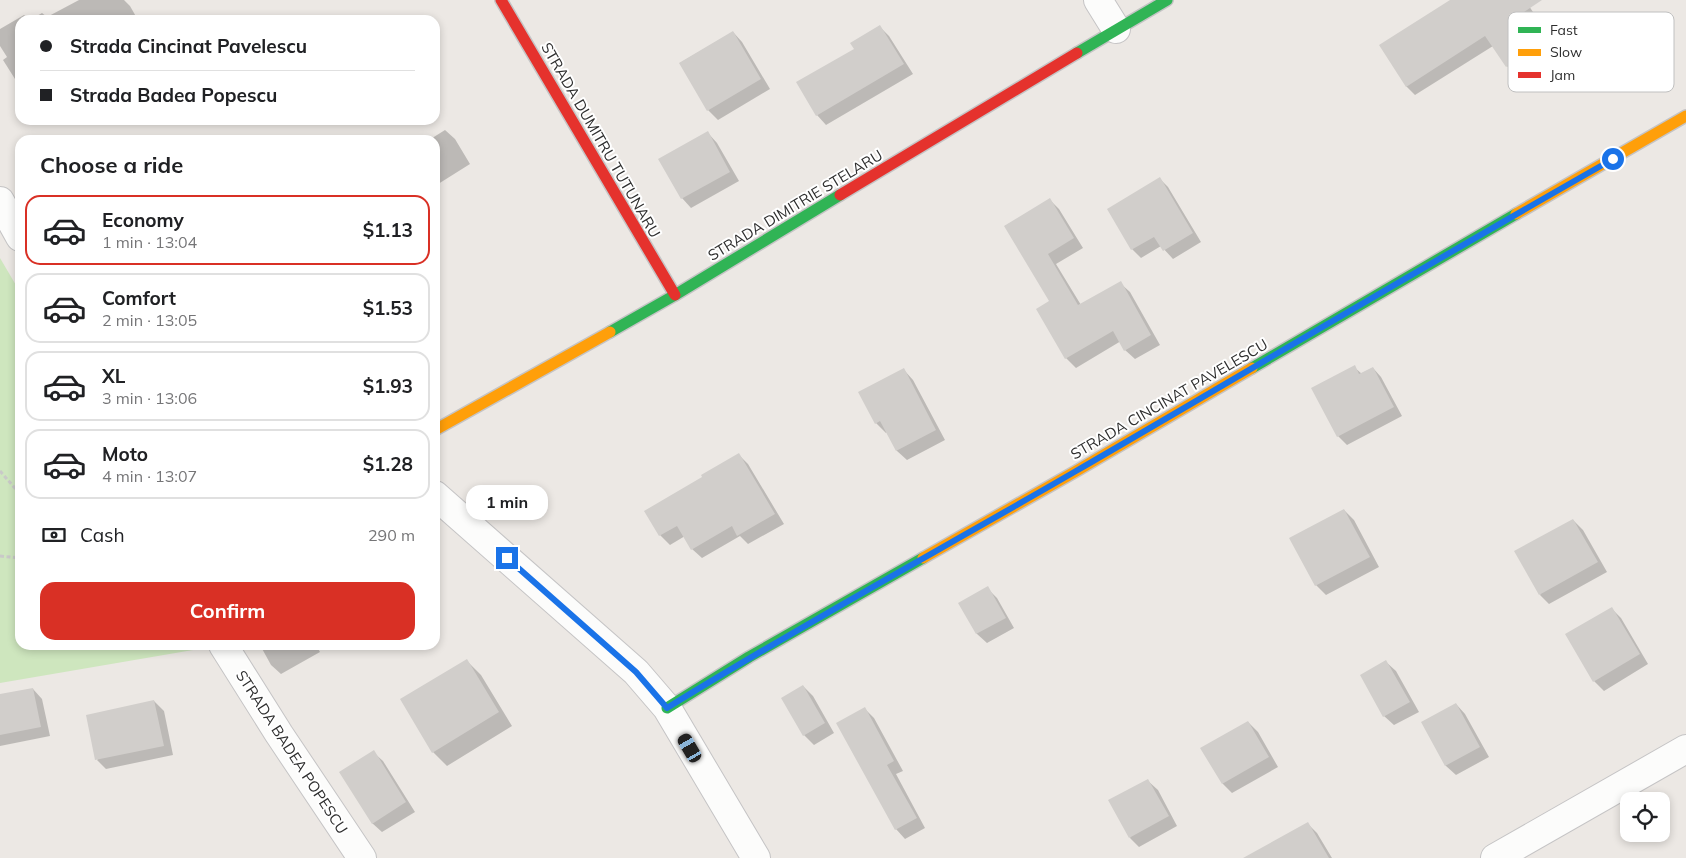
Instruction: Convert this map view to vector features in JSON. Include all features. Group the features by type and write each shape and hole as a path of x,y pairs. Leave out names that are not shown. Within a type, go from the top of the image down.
{"street":[{"name":"STRADA DUMITRU TUTUNARU","path":"501,0 675,295"},
{"path":"1098,0 1116,29"},
{"name":"STRADA DIMITRIE STELARU","path":"440,427 675,295 1167,0"},
{"name":"STRADA CINCINAT PAVELESCU","path":"667,708 749,657 1061,480 1443,255 1686,116"},
{"path":"0,201 15,227"},
{"path":"440,499 636,672 667,708 756,858"},
{"name":"STRADA BADEA POPESCU","path":"226,650 279,734 362,858"},
{"path":"1495,858 1686,750"}],"path":[{"path":"0,471 15,488"},
{"path":"0,556 15,558"}],"green space":[{"path":"0,258 15,284 15,650 193,650 0,683"}],"building":[{"path":"1450,0 1542,0 1524,12 1508,12 1508,66 1506,67 1485,36 1406,87 1379,45"},
{"path":"880,25 904,64 816,116 796,82 854,49 850,43"},
{"path":"733,31 761,79 707,111 679,63"},
{"path":"708,131 730,172 681,199 658,159"},
{"path":"1160,177 1193,233 1163,251 1154,237 1131,250 1107,209"},
{"path":"1050,198 1074,238 1048,254 1078,305 1121,281 1151,335 1124,351 1113,331 1065,359 1036,309 1049,301 1004,226"},
{"path":"1355,365 1359,374 1373,367 1394,407 1337,437 1311,388"},
{"path":"904,368 936,430 896,451 880,421 875,424 858,392"},
{"path":"739,453 775,514 737,536 732,526 691,550 677,526 659,536 644,511"},
{"path":"1344,509 1370,557 1315,586 1289,538"},
{"path":"1573,519 1598,562 1539,595 1514,551"},
{"path":"988,586 1006,618 976,634 958,603"},
{"path":"1612,607 1640,654 1593,682 1565,634"},
{"path":"467,659 499,712 432,753 400,699"},
{"path":"1386,660 1410,702 1383,717 1360,675"},
{"path":"803,685 825,723 803,736 781,698"},
{"path":"33,688 41,727 0,735 0,694"},
{"path":"154,700 164,746 95,760 86,715"},
{"path":"1456,703 1480,747 1445,766 1421,722"},
{"path":"865,707 894,761 887,765 917,818 895,830 836,723"},
{"path":"1248,721 1269,757 1222,784 1200,748"},
{"path":"374,750 406,802 372,824 339,772"},
{"path":"1148,779 1169,816 1129,838 1108,800"},
{"path":"1308,822 1329,858 1243,858"}],"traffic: fast":[{"path":"1077,53 1167,0"},
{"path":"610,332 840,195"},
{"path":"1252,368 1516,214"},
{"path":"667,708 749,657 923,558"}],"traffic: slow":[{"path":"1516,214 1686,116"},
{"path":"440,427 610,332"},
{"path":"923,558 1252,368"}],"traffic: jam":[{"path":"501,0 675,295"},
{"path":"840,195 1077,53"}],"route":[{"path":"507,558 636,672 667,708 749,657 1061,480 1435,260 1613,159"}]}
